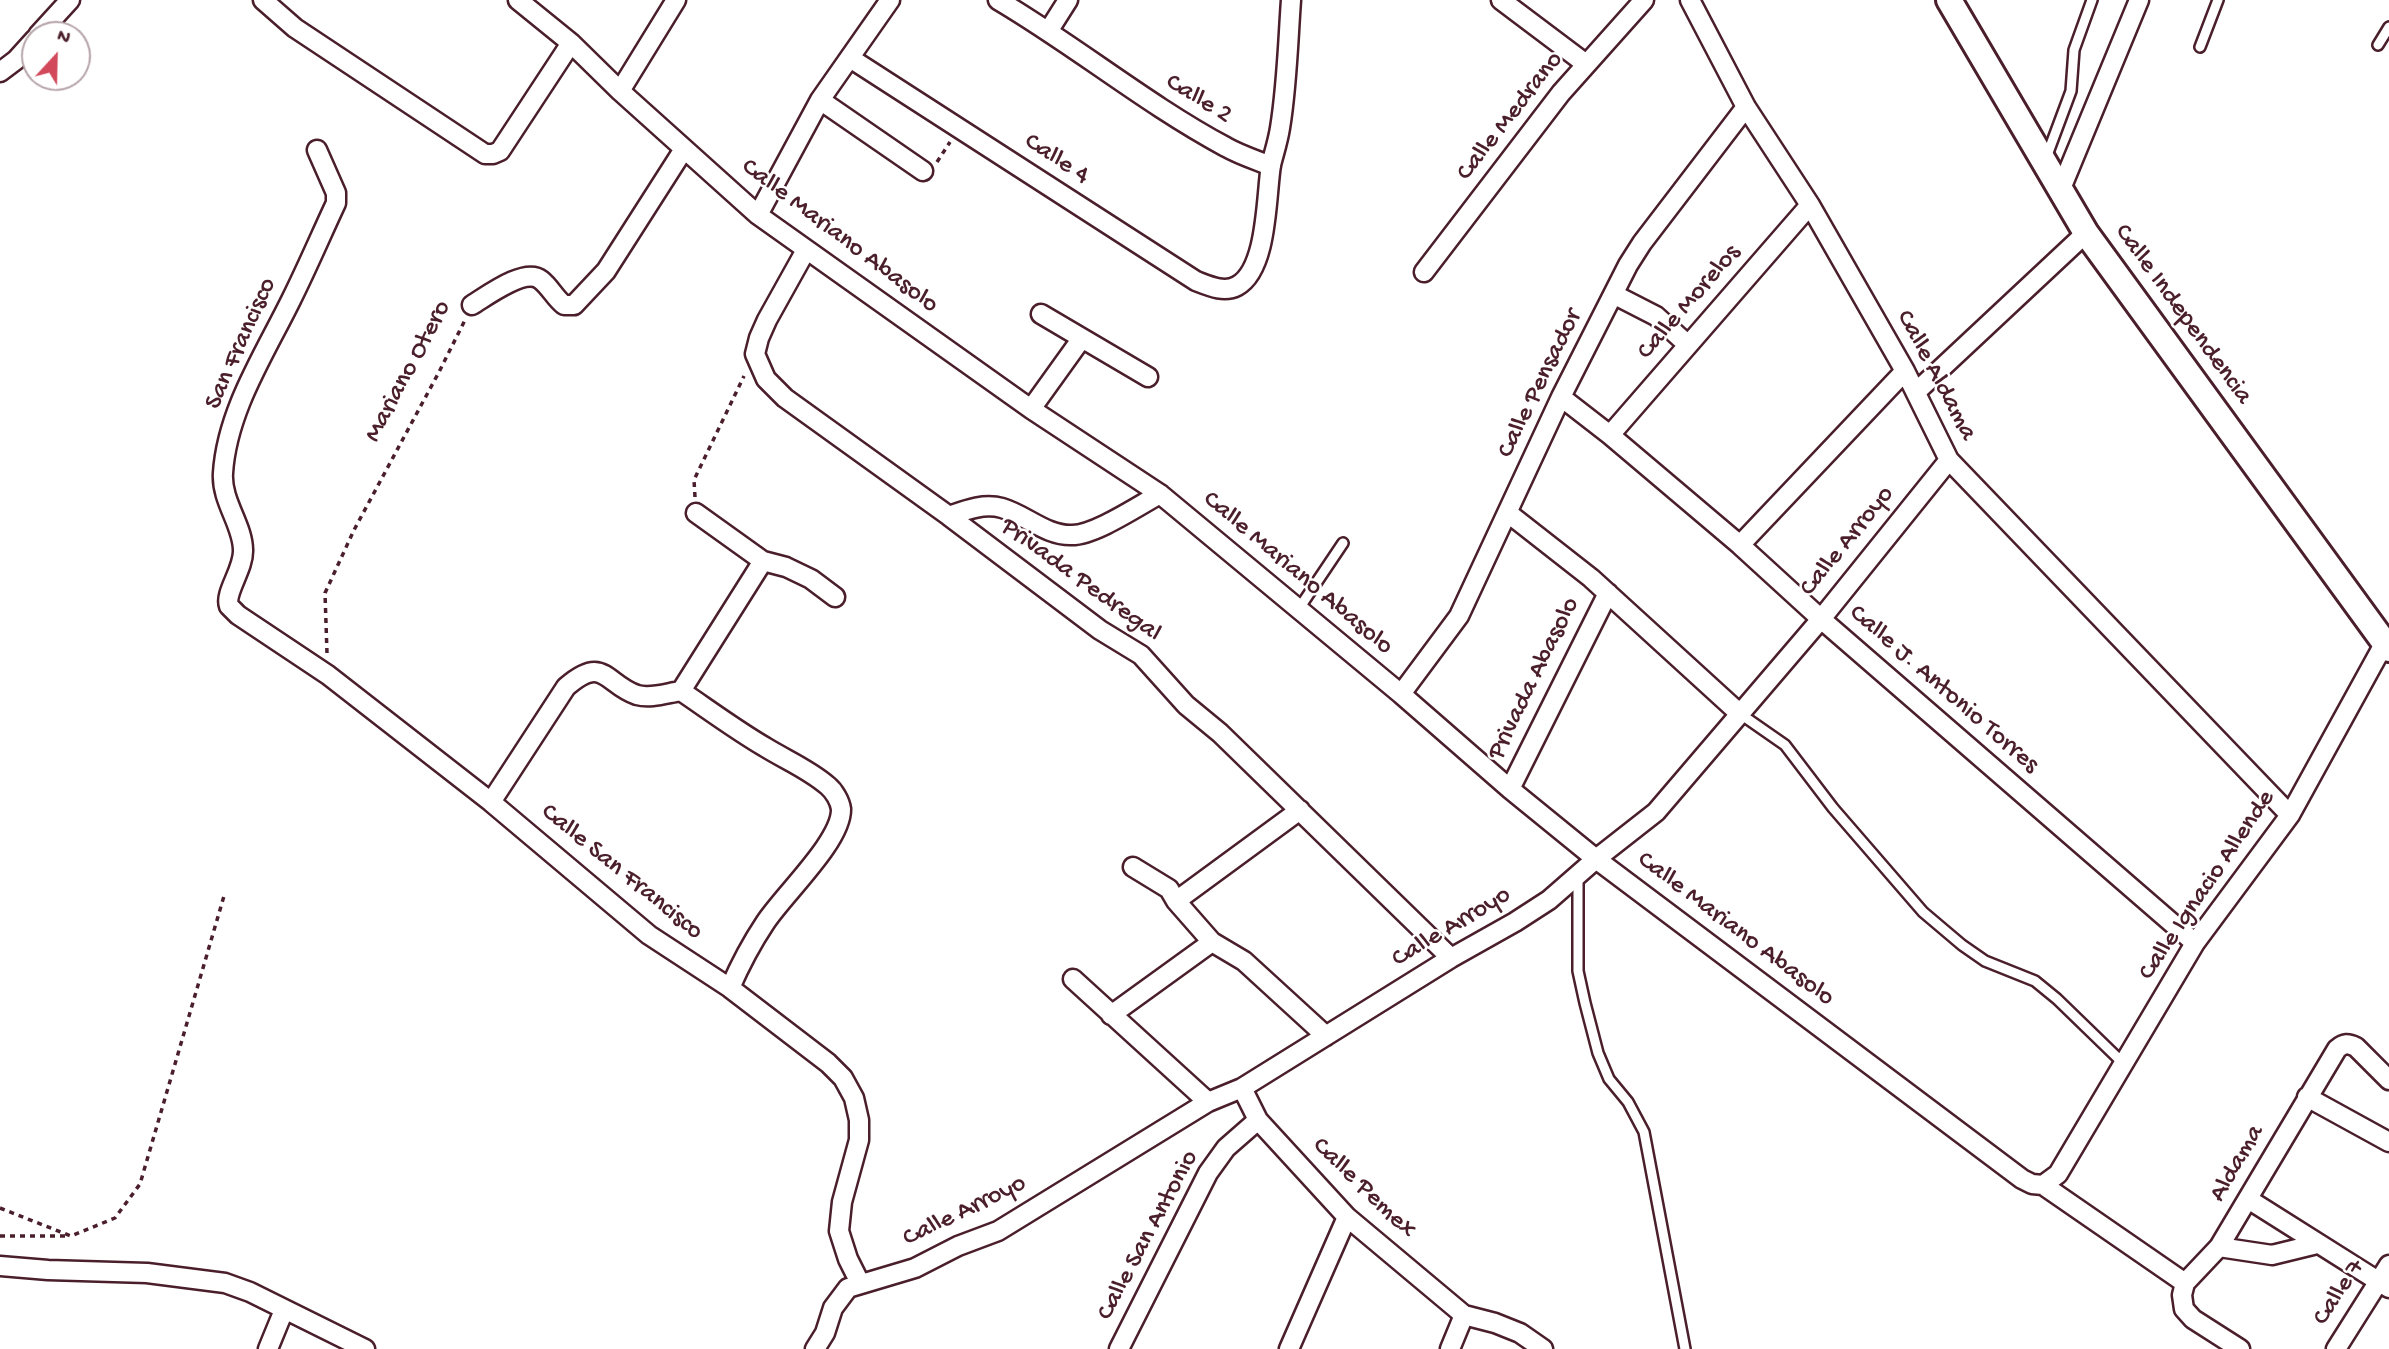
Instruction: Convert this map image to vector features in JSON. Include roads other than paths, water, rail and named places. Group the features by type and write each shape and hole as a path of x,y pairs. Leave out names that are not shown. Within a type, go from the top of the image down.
{"street":[{"path":"51,21 70,0"},
{"path":"263,0 295,28 404,102 477,150 493,154 505,144 571,43"},
{"name":"Calle Mariano Abasolo","path":"518,0 571,43 758,215 1031,409 1160,494 1596,859 2022,1179 2043,1185 2185,1283"},
{"path":"620,90 676,0"},
{"path":"758,215 820,100 890,0"},
{"name":"Calle 2","path":"998,0 1049,30 1135,93 1228,148 1271,166"},
{"path":"1049,30 1068,0"},
{"path":"1271,166 1280,129 1291,0"},
{"path":"1501,0 1586,64"},
{"name":"Calle Medrano","path":"1424,272 1560,93 1644,0"},
{"name":"Calle Aldama","path":"1690,0 1746,107 1810,205 1906,370 1949,460 2290,815"},
{"name":"Calle Independencia","path":"1949,0 2086,233 2387,646"},
{"path":"2060,191 2139,0"},
{"path":"0,72 21,55"},
{"name":"Calle 4","path":"850,58 1196,281 1215,289 1238,286 1253,266 1264,236 1271,166"},
{"path":"820,100 923,170"},
{"name":"Calle Pensador","path":"1401,694 1459,616 1561,397 1628,265 1746,107"},
{"name":"Mariano Otero","path":"472,305 520,278 532,276 542,281 564,304 574,305 606,271 684,149"},
{"name":"San Francisco","path":"229,606 228,595 238,575 244,546 226,497 223,475 229,438 242,398 336,203 335,193 317,150"},
{"name":"Calle Morelos","path":"1610,435 1810,205"},
{"path":"1916,392 2086,233"},
{"name":"Privada Pedregal","path":"806,250 759,338 755,355 766,379 785,398 949,516 1100,630 1141,655 1186,705 1220,733 1451,958"},
{"path":"1615,295 1656,316 1689,345"},
{"path":"1041,314 1148,377"},
{"path":"1031,409 1082,338"},
{"path":"1740,545 1906,370"},
{"name":"Calle J. Antonio Torres","path":"1561,397 1740,545 1821,619 2195,943"},
{"name":"Calle Arroyo","path":"860,1283 915,1268 958,1246 998,1231 1208,1102 1241,1088 1549,900 1656,812 1821,619 1949,460"},
{"path":"949,516 987,506 1002,508 1032,524 1070,536 1087,533 1160,494"},
{"path":"696,513 763,561 811,579 835,597"},
{"path":"1508,513 1591,578 1739,713"},
{"path":"681,691 763,561"},
{"name":"Privada Abasolo","path":"1510,789 1608,593"},
{"name":"Calle San Francisco","path":"229,606 328,675 491,802 649,935 730,988 828,1063 843,1078 854,1098 859,1120 859,1140 842,1202 839,1231 848,1259 860,1283"},
{"name":"Calle Ignacio Allende","path":"2043,1185 2057,1174 2195,943 2290,815 2387,646"},
{"path":"491,802 565,687 577,677 590,672 606,673 640,696 681,691 730,726 815,776 837,797 841,809 837,826 826,847 766,921 742,959 730,988"},
{"path":"1176,901 1300,810"},
{"path":"1133,867 1169,889 1176,901 1212,942 1244,961 1326,1036"},
{"path":"1111,1014 1212,942"},
{"path":"1073,979 1208,1102"},
{"name":"Aldama","path":"2185,1283 2220,1247 2307,1097 2342,1044 2349,1043 2356,1047 2389,1080"},
{"name":"Calle Pemex","path":"1241,1088 1258,1120 1347,1217 1464,1315"},
{"path":"2307,1097 2389,1142"},
{"name":"Calle San Antonio","path":"1119,1349 1208,1173 1226,1149 1258,1120"},
{"path":"2248,1199 2384,1285"},
{"path":"1289,1349 1347,1217"},
{"path":"2220,1247 2272,1255 2317,1244"},
{"name":"Calle 7","path":"2336,1349 2384,1285 2389,1265"},
{"path":"0,1266 196,1278 237,1288 365,1349"},
{"path":"815,1349 824,1341 832,1308 840,1296 848,1288 860,1283"},
{"path":"2185,1283 2182,1295 2184,1308 2193,1319 2236,1347"},
{"path":"268,1349 284,1310"},
{"path":"1450,1349 1464,1315 1520,1333 1543,1349"}],"lane":[{"path":"2043,163 2071,91 2074,50 2092,0"},
{"path":"2200,47 2218,0"},
{"path":"2378,45 2389,27"},
{"path":"1298,610 1343,543"},
{"path":"1739,713 1785,745 1833,808 1923,912 1962,946 1985,961 2035,981 2124,1064"},
{"path":"1578,874 1578,971 1598,1053 1609,1079 1628,1102 1644,1132 1685,1349"}]}
